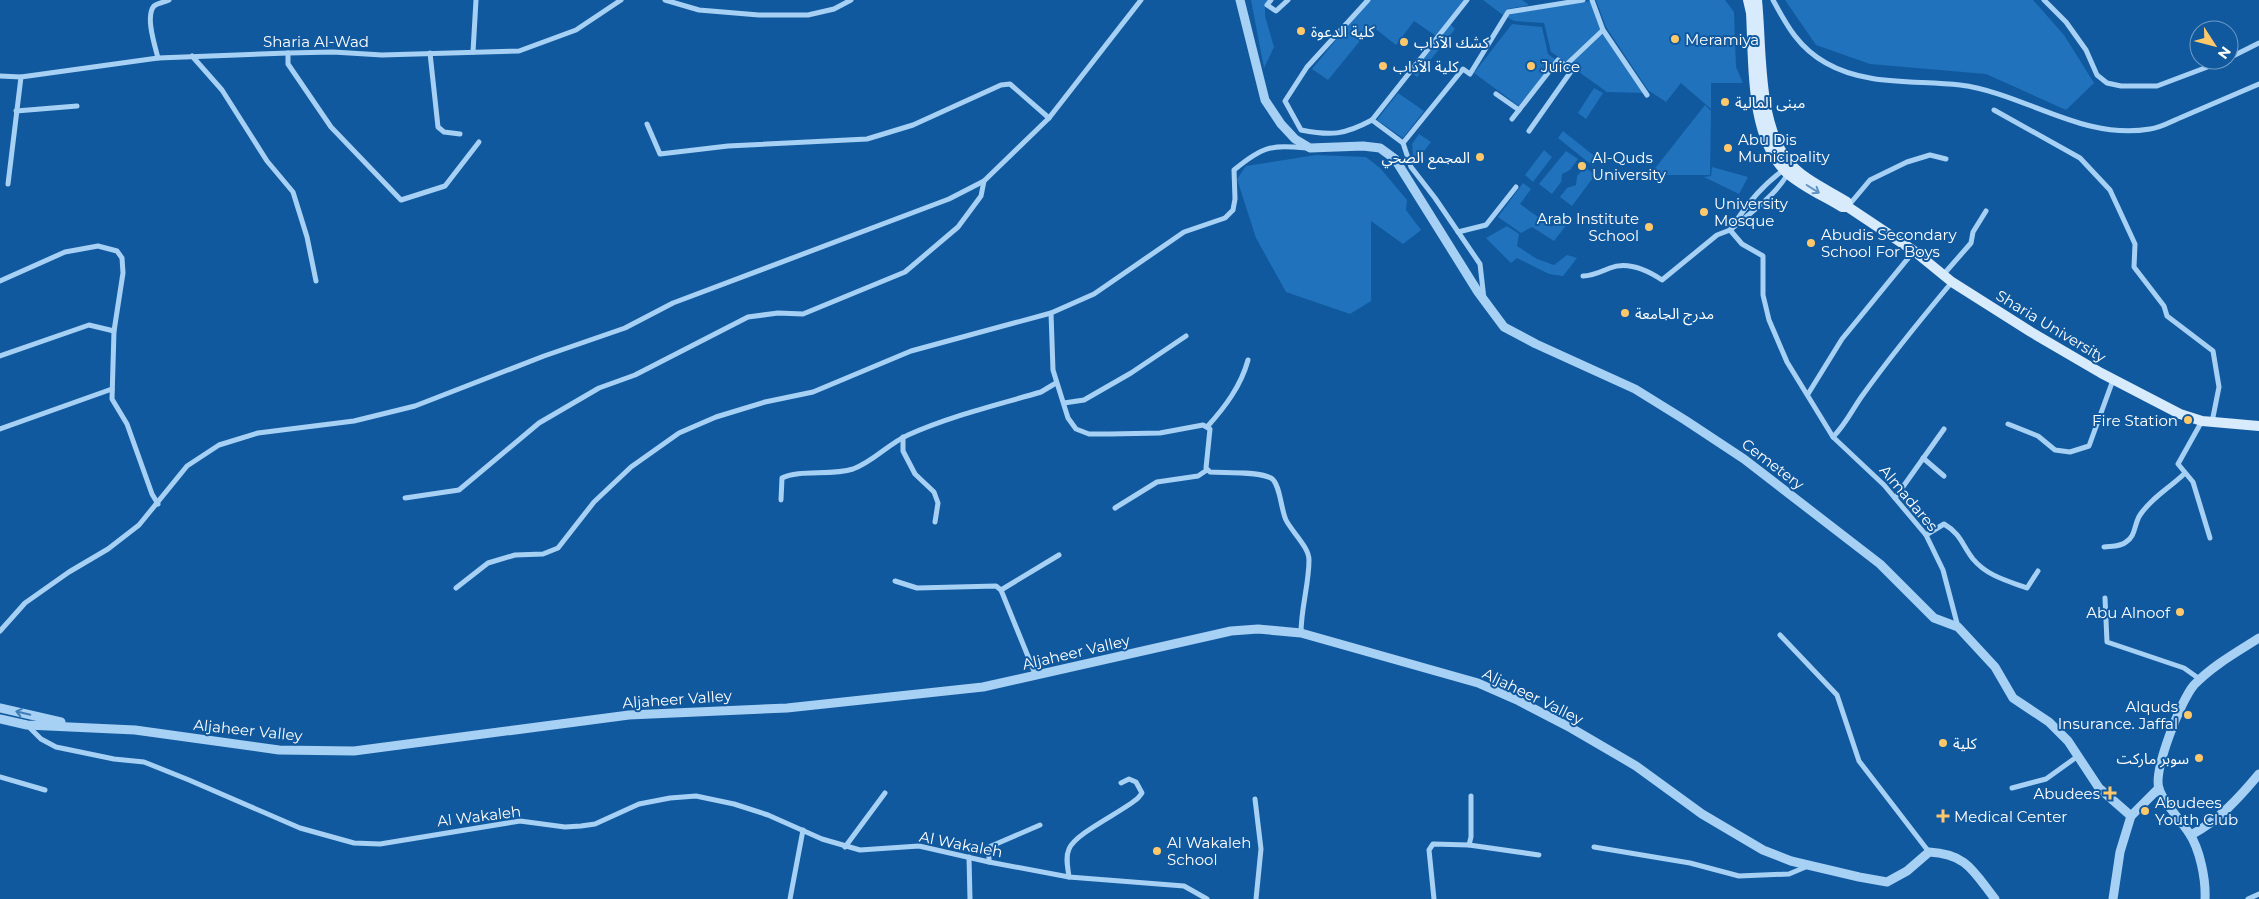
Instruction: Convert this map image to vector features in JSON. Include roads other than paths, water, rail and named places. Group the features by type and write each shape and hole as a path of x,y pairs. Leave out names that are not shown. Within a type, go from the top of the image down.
{"main road":[{"name":"Sharia University","path":"1748,0 1751,13 1757,110 1775,159 1842,207 1848,207 1914,251 1952,282 2031,332 2113,379 2180,414 2207,422 2259,426"},
{"name":"Sharia University","path":"1757,0 1764,97 1769,120 1788,169"}],"street":[{"path":"158,58 150,14 155,6 169,0"},
{"path":"473,52 476,0"},
{"name":"Sharia Al-Wad","path":"0,76 21,77 158,58 192,56 288,53 519,51 576,30 621,0"},
{"path":"664,0 698,10 759,15 798,15 834,9 851,0"},
{"path":"0,631 25,603 69,572 108,549 139,526 187,466 218,445 258,433 354,421 415,406 544,356 625,328 673,303 949,199 984,181 1049,118 1140,2 1133,0"},
{"path":"1240,0 1265,100 1281,124 1295,140 1310,148"},
{"path":"1271,0 1267,5 1276,11 1288,0"},
{"path":"1368,0 1307,67 1285,101 1301,130 1325,135 1352,131 1372,120 1467,0"},
{"path":"1403,143 1463,69 1470,74 1508,12 1583,0"},
{"path":"1592,0 1603,30 1647,94"},
{"path":"1773,0 1788,28 1800,44 1826,63 1855,74 1887,81 1961,85 1999,95 2090,126 2126,131 2152,129 2259,84"},
{"path":"2044,0 2066,22 2086,50 2097,76 2107,83 2121,86 2157,86 2198,70"},
{"path":"1566,65 1603,30"},
{"path":"2239,53 2259,42"},
{"path":"288,53 288,64 331,127 401,200 445,186 479,142"},
{"path":"430,53 438,127 444,132 460,134"},
{"path":"192,56 222,90 267,162 293,192 307,236 316,281"},
{"path":"1512,119 1558,60 1566,65 1572,70 1529,131"},
{"path":"8,184 21,77"},
{"path":"646,124 660,154 728,146 867,138 913,125 1000,85 1010,84 1049,118"},
{"path":"1496,94 1519,110"},
{"path":"16,111 77,106"},
{"path":"1994,110 2080,158 2110,190 2135,244 2134,267 2164,306 2167,316 2213,351 2219,387 2207,422 2178,464 2193,482 2210,538"},
{"path":"1372,120 1403,143 1411,167 1435,198 1480,264 1485,302"},
{"path":"456,588 488,563 515,555 543,554 558,548 600,496 631,467 679,433 716,417 765,402 813,392 910,351 1050,312 1094,294 1184,232 1225,218 1233,210 1235,199 1234,170 1251,156 1276,145 1310,148"},
{"name":"Cemetery","path":"1310,148 1363,146 1380,148 1395,159 1485,302 1504,327 1635,389 1744,458 1880,564 1934,618 1958,627"},
{"path":"1848,207 1870,180 1907,162 1930,155 1946,160"},
{"path":"1730,230 1744,210 1775,174 1788,169"},
{"path":"1583,276 1591,276 1617,266 1631,267 1649,272 1662,280 1717,235 1730,230 1759,206 1788,169"},
{"path":"405,498 459,490 539,423 599,388 635,375 748,317 778,313 803,314 905,272 958,227 980,196 984,181"},
{"path":"1458,232 1486,225 1516,186"},
{"path":"1943,275 1971,243 1973,232 1986,211"},
{"name":"Almadares","path":"1730,230 1742,244 1763,256 1763,295 1769,320 1787,362 1833,437 1895,498 1926,535 1943,570 1958,627 1995,667 2013,698 2049,722 2068,741 2099,788 2131,816"},
{"path":"0,281 65,252 98,246 117,251 122,258 123,273 114,331 112,399 127,424 152,494 158,504"},
{"path":"1808,394 1842,339 1914,251"},
{"path":"1833,437 1845,425 1861,397 1952,282"},
{"path":"1050,312 1053,370 1068,418 1076,429 1089,434 1160,433 1203,425 1210,429 1207,470"},
{"path":"0,356 89,325 114,331"},
{"path":"1064,403 1084,400 1131,373 1186,336"},
{"path":"1207,427 1235,392 1244,376 1248,360"},
{"path":"2008,424 2038,436 2055,450 2070,452 2088,446 2113,379"},
{"path":"782,500 782,478 789,474 822,474 852,469 876,456 903,437 927,427 1041,392 1056,383"},
{"path":"0,429 112,388"},
{"path":"1895,498 1944,429"},
{"path":"903,437 903,451 915,474 934,492 938,502 935,522"},
{"path":"1923,458 1944,476"},
{"path":"1115,508 1157,482 1198,476 1207,470"},
{"path":"1207,470 1210,472 1262,475 1272,478 1276,484 1280,506 1286,520 1309,558 1301,617 1301,633"},
{"path":"2104,547 2117,546 2126,542 2133,535 2139,517 2149,504 2185,473"},
{"path":"1926,535 1944,524 1962,540 1972,558 1982,570 2027,588 2038,571"},
{"path":"1001,590 1059,555"},
{"path":"895,581 917,588 996,586 1001,590 1036,676"},
{"path":"2105,598 2107,642 2184,668 2200,680"},
{"name":"Aljaheer Valley","path":"0,719 27,725 135,730 279,750 354,751 624,716 731,709 787,708 983,688 1230,631 1258,629 1301,633 1478,683 1572,728 1636,766 1702,814 1763,850 1809,865 1887,882 1907,871 1929,852"},
{"path":"1780,635 1837,695 1859,761 1929,852 1956,856 1968,865 1995,899"},
{"path":"2205,899 2204,874 2191,835 2171,809 2159,788 2161,763 2169,736 2193,686 2220,664 2259,638"},
{"name":"Aljaheer Valley","path":"0,708 80,726"},
{"name":"Al Wakaleh","path":"27,725 41,740 56,747 114,759 144,762 300,828 354,843 380,844 520,821 564,827 581,826 595,824 639,804 670,798 696,796 734,804 845,848 860,850 920,846 989,862 1069,877 1184,886 1207,899"},
{"path":"2012,788 2046,779 2078,756"},
{"path":"2191,835 2207,826 2236,802 2259,774"},
{"path":"0,777 45,790"},
{"path":"1069,877 1066,859 1069,847 1083,835 1138,798 1142,792 1136,782 1129,779 1121,783"},
{"path":"2113,899 2120,852 2131,816 2159,788"},
{"path":"845,848 885,793"},
{"path":"1470,845 1472,837 1471,796"},
{"path":"1255,799 1261,849 1256,899"},
{"path":"989,862 989,846 1040,825"},
{"path":"790,899 803,830"},
{"path":"1434,899 1429,850 1433,844 1470,845 1539,856"},
{"path":"1594,847 1690,863 1739,876 1789,874 1809,865"},
{"path":"969,856 970,899"},
{"path":"2248,899 2259,894"}],"place":[{"name":"كلية الدعوة","path":"1301,31"},
{"name":"Meramiya","path":"1675,39"},
{"name":"كشك الآداب","path":"1404,42"},
{"name":"كلية الآداب","path":"1383,66"},
{"name":"Juice","path":"1531,66"},
{"name":"مبنى المالية","path":"1725,102"},
{"name":"Abu Dis Municipality","path":"1728,148"},
{"name":"المجمع الصحي","path":"1480,157"},
{"name":"Al-Quds University","path":"1582,166"},
{"name":"University Mosque","path":"1704,212"},
{"name":"Arab Institute School","path":"1649,227"},
{"name":"Abudis Secondary School For Boys","path":"1811,243"},
{"name":"مدرج الجامعة","path":"1625,313"},
{"name":"Fire Station","path":"2188,420"},
{"name":"Abu Alnoof","path":"2180,612"},
{"name":"Alquds Insurance. Jaffal","path":"2188,715"},
{"name":"كلية","path":"1943,743"},
{"name":"سوبر ماركت","path":"2199,758"},
{"name":"Abudees","path":"2110,793"},
{"name":"Abudees Youth Club","path":"2145,811"},
{"name":"Medical Center","path":"1943,816"},
{"name":"Al Wakaleh School","path":"1157,851"}]}
